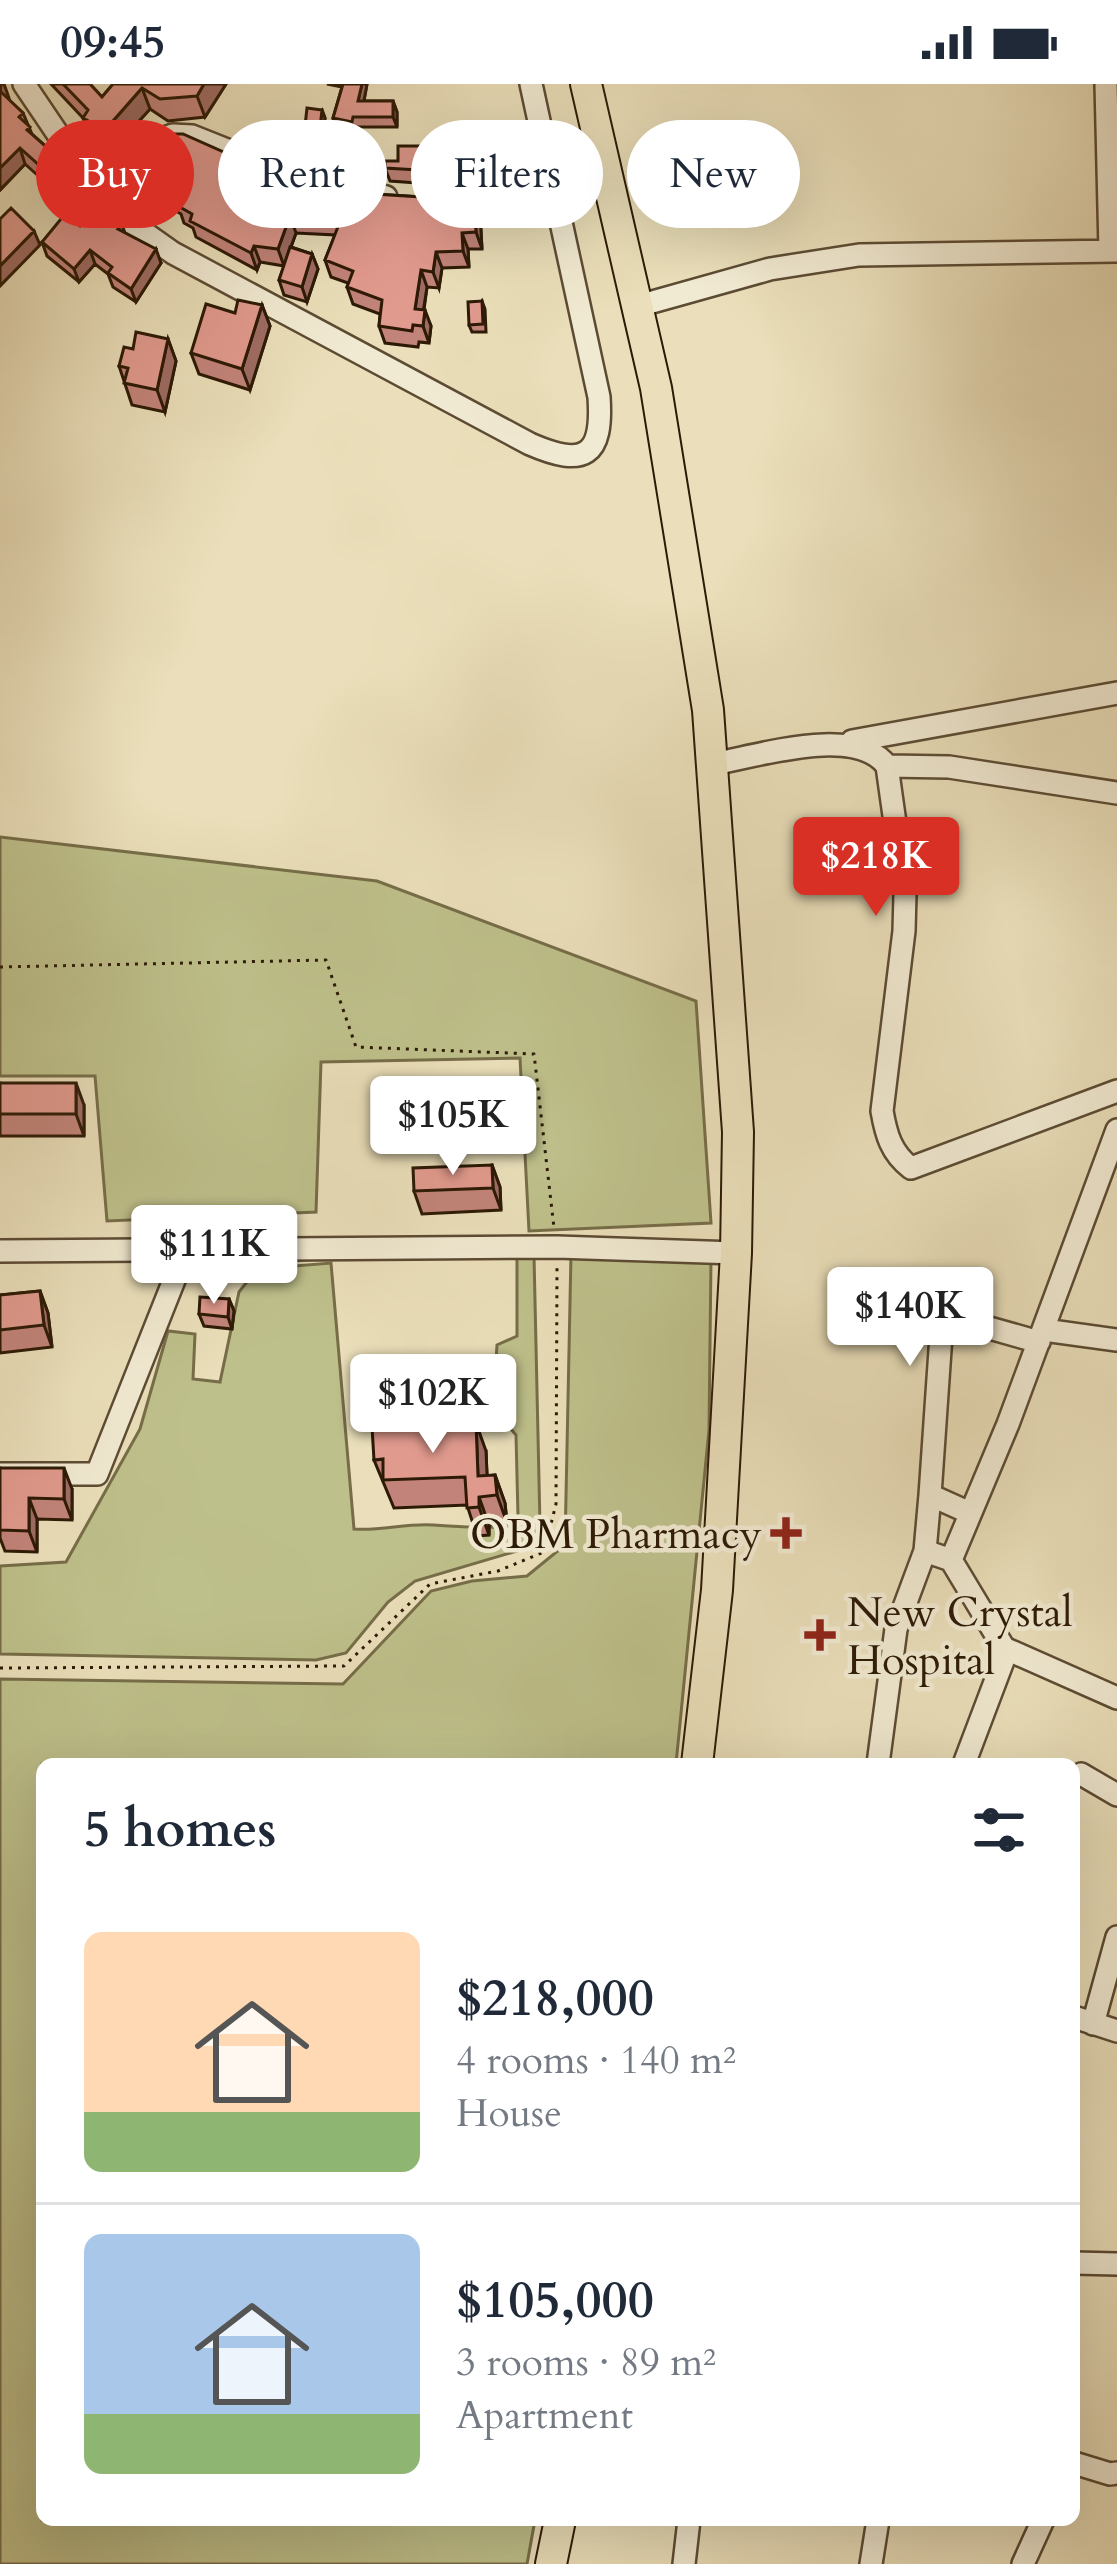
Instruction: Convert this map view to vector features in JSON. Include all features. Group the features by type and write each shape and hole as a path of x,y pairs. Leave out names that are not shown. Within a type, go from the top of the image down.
{"highway":[{"path":"586,84 656,388 708,710 738,1132 717,1590 698,1758"},
{"path":"551,2564 559,2526"}],"street":[{"path":"24,84 48,120"},
{"path":"531,84 539,120"},
{"path":"638,306 770,269 859,255 1114,251 1106,84"},
{"path":"194,137 280,171 368,195 411,198"},
{"path":"138,228 225,284 557,456 584,454 598,442 601,428 599,397 562,228"},
{"path":"712,764 1117,693"},
{"path":"843,742 877,753 887,766 904,894 904,931 882,1111 887,1138 898,1156 910,1168 1117,1090"},
{"path":"887,766 949,767 1117,793"},
{"path":"951,1560 1042,1336 1117,1130"},
{"path":"0,1251 557,1247 736,1253"},
{"path":"0,1474 97,1474 186,1250"},
{"path":"879,1758 896,1629 925,1551 942,1321 953,1318 1042,1336 1117,1340"},
{"path":"929,1495 970,1513"},
{"path":"925,1551 951,1560 1004,1648 966,1758"},
{"path":"1004,1648 1117,1697"},
{"path":"1081,1774 1117,1796"},
{"path":"1117,1937 1083,2020 1117,2031"},
{"path":"1080,2263 1117,2264"},
{"path":"1080,2464 1117,2473"},
{"path":"684,2564 688,2526"},
{"path":"871,2564 877,2526"},
{"path":"1023,2564 1040,2526"}],"path":[{"path":"0,967 326,960 356,1047 533,1054 557,1247 556,1504 544,1552 498,1571 430,1584 344,1666 0,1668"}],"green space":[{"path":"0,837 377,881 696,1001 711,1223 529,1231 520,1058 321,1062 316,1212 107,1221 95,1076 0,1076"},
{"path":"571,1254 711,1258 709,1430 677,1758 36,1758 36,2526 534,2526 527,2564 0,2564 0,1679 343,1684 431,1591 527,1576 565,1545"},
{"path":"517,1255 534,1256 540,1525 527,1548 415,1581 388,1602 346,1653 316,1660 0,1654 0,1566 66,1562 140,1429 168,1331 195,1334 193,1379 220,1382 239,1292 257,1269 331,1263 354,1529 512,1527 518,1517 516,1435 493,1408 497,1345 517,1336"}],"building":[{"path":"63,84 90,84 102,97 113,84 204,84 197,96 160,99 142,88 114,120 87,120 83,118 88,110"},
{"path":"343,84 362,84 358,101 393,101 393,117 333,118"},
{"path":"0,91 23,113 19,117 36,138 36,162 20,148 0,168"},
{"path":"307,108 322,110 321,120 306,120"},
{"path":"194,139 218,150 218,228 286,228 278,249 254,246 251,253 194,223"},
{"path":"398,146 411,146 411,170 387,168 387,161 398,161"},
{"path":"387,195 411,196 411,228 476,228 476,232 462,233 463,251 436,252 433,272 421,270 415,309 425,310 423,326 413,325 412,331 379,326 382,300 347,287 353,271 325,260 337,228 387,228"},
{"path":"11,208 34,231 0,266 0,219"},
{"path":"54,228 119,228 156,249 131,289 108,273 112,267 90,250 74,269 42,242"},
{"path":"290,247 312,254 302,287 279,280"},
{"path":"238,300 262,305 242,369 191,353 206,304 235,313"},
{"path":"482,301 483,324 469,325 468,302"},
{"path":"136,332 168,339 157,390 124,383 128,368 119,366 124,347 133,349"},
{"path":"0,1083 76,1083 76,1114 0,1114"},
{"path":"492,1165 493,1188 414,1191 413,1168"},
{"path":"40,1291 44,1325 0,1330 0,1295"},
{"path":"200,1297 229,1299 228,1317 199,1314"},
{"path":"476,1423 478,1476 495,1475 497,1495 479,1497 479,1507 467,1508 465,1477 383,1480 383,1459 374,1460 372,1427"},
{"path":"0,1468 64,1468 64,1499 29,1498 29,1531 0,1530"}],"place":[{"name":"OBM Pharmacy","path":"786,1533"},
{"name":"New Crystal Hospital","path":"820,1635"}]}
